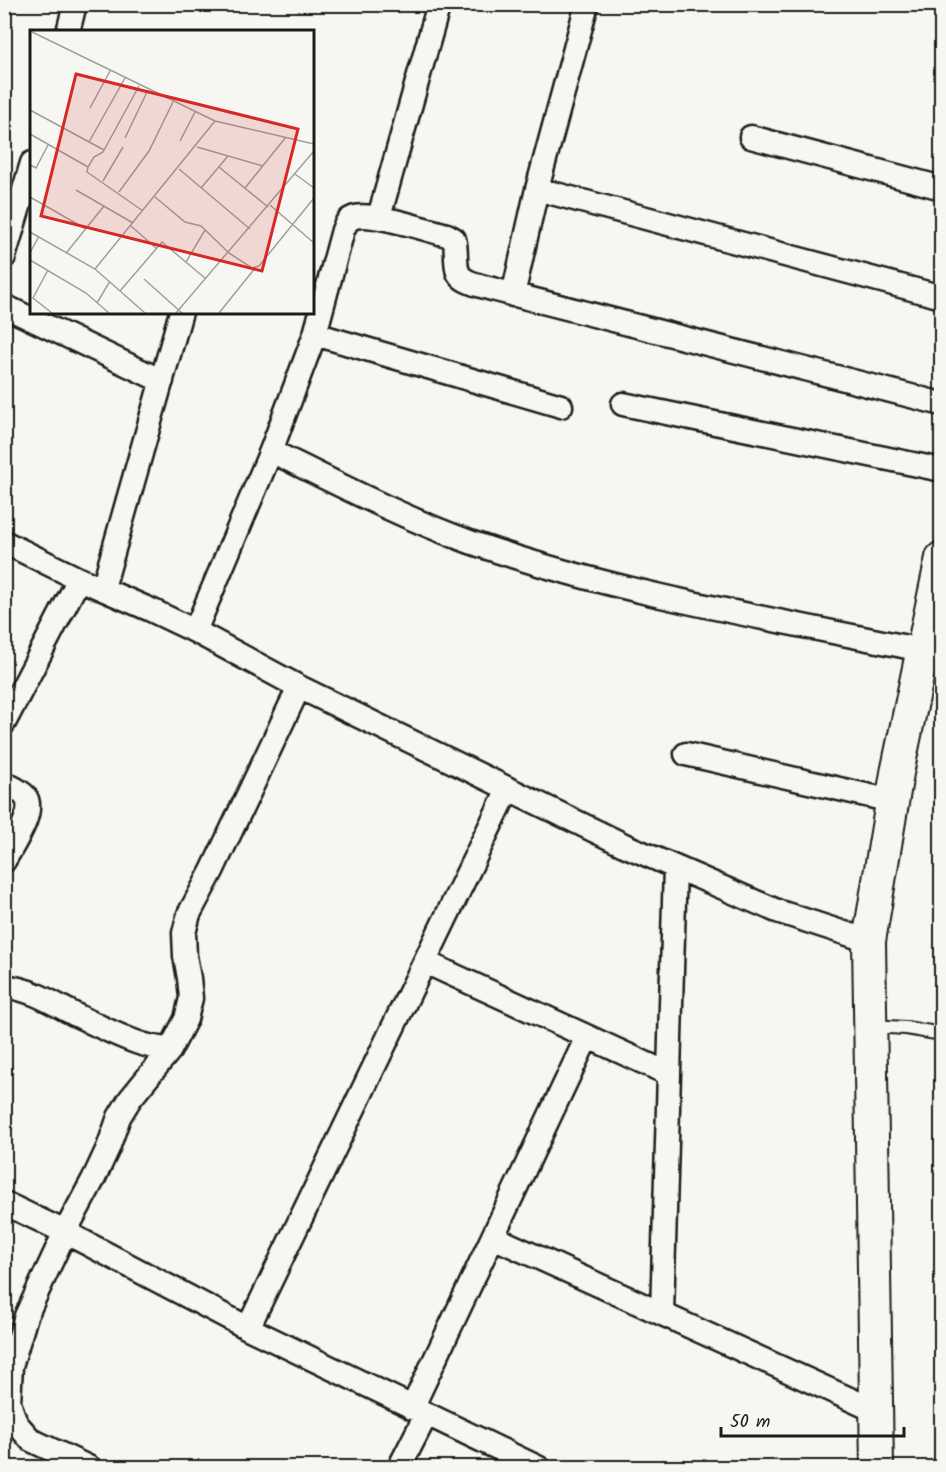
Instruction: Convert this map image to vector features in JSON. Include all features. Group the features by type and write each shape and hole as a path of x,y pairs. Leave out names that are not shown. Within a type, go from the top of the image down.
{"street":[{"path":"68,30 75,4"},
{"path":"379,217 439,4"},
{"path":"513,295 537,189 586,4"},
{"path":"751,137 942,188"},
{"path":"4,257 30,170"},
{"path":"537,189 942,297"},
{"path":"195,631 271,451 315,333 343,230 346,222 353,217 379,217 447,235 454,239 457,250 456,268 458,275 464,280 513,295 942,404"},
{"path":"4,306 162,381"},
{"path":"103,588 180,314"},
{"path":"315,333 561,406"},
{"path":"622,404 942,470"},
{"path":"271,451 376,503 469,542 574,575 675,599 922,650"},
{"path":"4,542 79,579 195,631 299,687 624,845 777,910 869,941"},
{"path":"877,1467 869,941 892,801 942,558"},
{"path":"4,723 79,579"},
{"path":"90,1467 31,1440 10,1421 11,1366 26,1316 65,1232 94,1178 119,1117 130,1099 170,1050 186,1019 191,998 184,933 189,914 212,871 299,687"},
{"path":"686,754 892,801"},
{"path":"4,783 27,798 29,807 27,818 4,861"},
{"path":"248,1328 508,789"},
{"path":"662,1314 675,867"},
{"path":"424,962 669,1074"},
{"path":"4,986 40,995 77,1015 144,1045 170,1050"},
{"path":"399,1467 419,1411 493,1237 587,1037"},
{"path":"4,1203 65,1232 248,1328 539,1467"},
{"path":"493,1237 876,1411"}],"lane":[{"path":"870,1026 906,1028 942,1034"}]}
